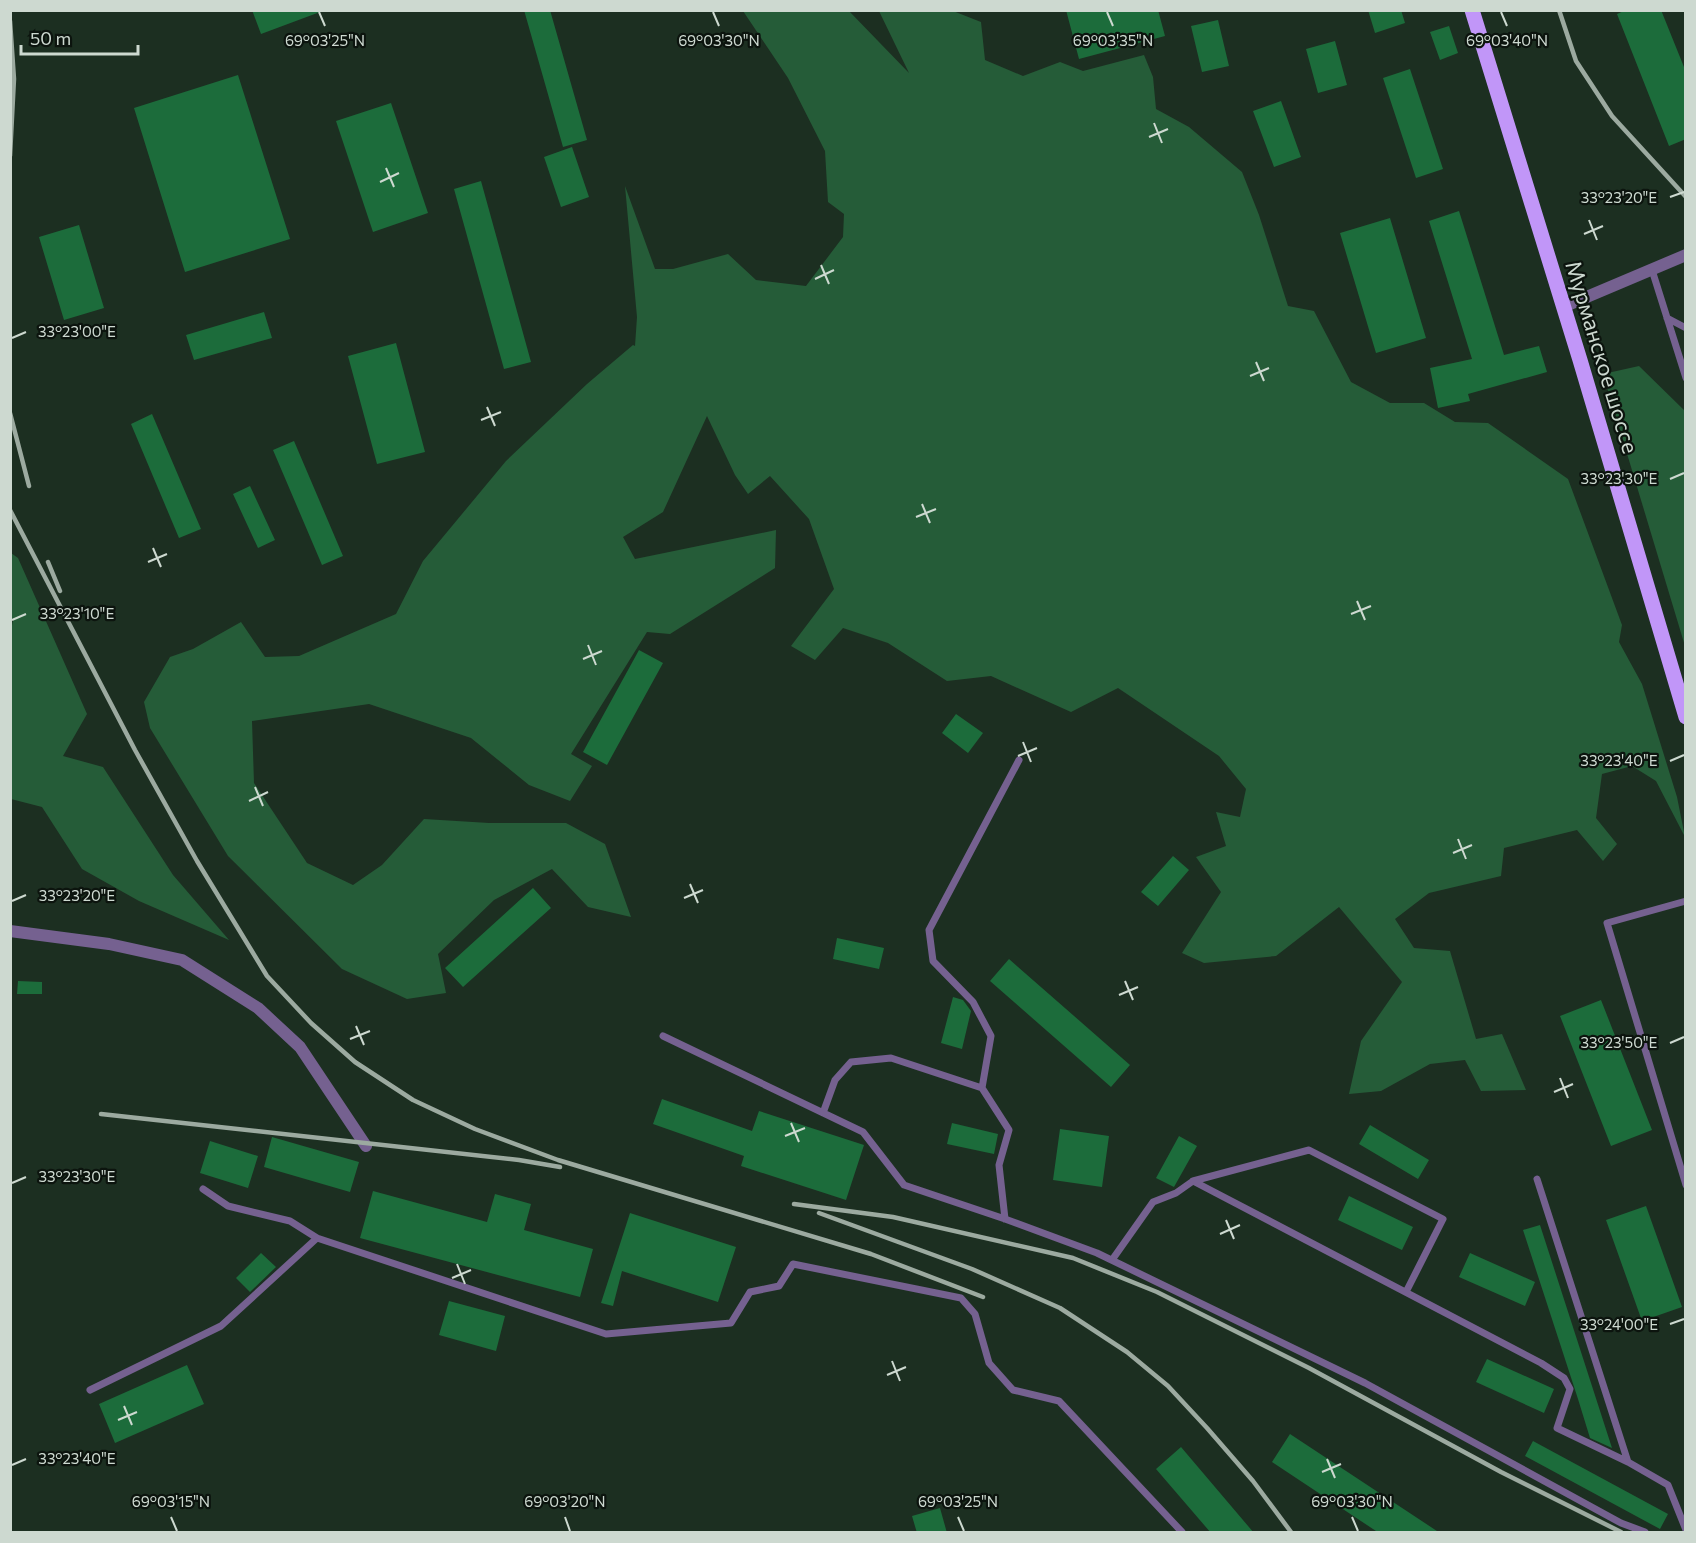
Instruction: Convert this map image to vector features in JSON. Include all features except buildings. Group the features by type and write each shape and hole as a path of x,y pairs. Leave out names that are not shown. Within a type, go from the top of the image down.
{"main road":[{"name":"Мурманское шоссе","path":"1472,10 1686,717"}],"street":[{"path":"1563,307 1686,255"},
{"path":"10,931 109,944 182,960 258,1008 300,1047 366,1146"}],"lane":[{"path":"1652,270 1686,378"},
{"path":"1667,318 1686,328"},
{"path":"982,1088 991,1036 973,1002 933,961 929,930 1019,760"},
{"path":"1686,900 1607,923 1686,1185"},
{"path":"663,1036 863,1132 904,1185 1005,1219 1112,1260 1365,1383 1621,1524 1645,1533"},
{"path":"823,1113 835,1080 851,1062 891,1058 982,1088 1009,1130 999,1165 1005,1219"},
{"path":"1112,1260 1153,1202 1176,1193 1193,1181 1310,1150 1443,1219 1406,1292"},
{"path":"1537,1179 1628,1462"},
{"path":"1193,1181 1541,1363 1564,1378 1570,1389 1557,1428 1628,1462 1668,1485 1686,1530"},
{"path":"202,1189 228,1206 290,1221 317,1238 606,1334 731,1323 750,1292 779,1286 793,1264 961,1298 975,1314 989,1363 1013,1390 1059,1401 1182,1533"},
{"path":"90,1389 221,1326 317,1238"}],"green space":[{"path":"743,11 849,11 909,73 879,11 953,11 981,22 985,60 1023,76 1060,62 1083,71 1144,55 1153,77 1156,109 1189,127 1242,172 1259,215 1288,306 1314,311 1351,382 1390,403 1424,403 1455,422 1488,423 1568,479 1622,625 1619,642 1642,684 1677,797 1685,837 1656,781 1632,766 1602,774 1596,818 1617,844 1603,861 1577,830 1504,848 1501,876 1429,893 1395,919 1414,948 1450,951 1476,1039 1502,1034 1526,1090 1481,1091 1465,1060 1430,1064 1381,1091 1349,1094 1361,1041 1402,982 1339,907 1276,956 1204,963 1182,953 1221,892 1196,857 1226,846 1216,812 1240,817 1246,789 1219,756 1118,688 1071,712 991,676 947,681 888,643 843,628 815,660 791,646 834,589 809,519 770,476 748,494 735,475 707,416 663,512 623,537 635,559 776,530 775,568 670,634 647,632 571,754 592,766 570,801 529,785 471,738 369,704 252,721 254,783 307,863 353,885 382,865 424,819 489,823 566,823 605,844 631,917 588,907 552,869 494,900 438,954 446,993 407,999 342,969 228,856 150,728 144,702 170,657 193,649 241,622 265,657 299,656 396,614 423,561 506,461 587,384 633,345 635,346 637,317 625,186 655,269 673,269 728,254 756,280 806,286 843,237 844,214 828,202 825,151 788,78"},
{"path":"1639,366 1685,411 1685,646 1603,374"},
{"path":"11,553 18,558 87,714 63,756 103,767 173,875 229,940 139,901 82,869 42,807 11,799 10,636 13,620 10,614"}],"railway":[{"path":"1559,10 1576,61 1612,116 1686,197"},
{"path":"10,21 14,79 10,156"},
{"path":"10,413 29,486"},
{"path":"10,510 135,750 197,861 267,976 311,1023 355,1062 413,1100 475,1129 558,1160 871,1254 983,1297"},
{"path":"48,562 60,591"},
{"path":"101,1114 519,1160 560,1167"},
{"path":"794,1204 893,1217 1073,1258 1157,1292 1309,1368 1501,1472 1621,1532"},
{"path":"819,1213 972,1269 1060,1308 1127,1352 1168,1386 1207,1428 1253,1481 1291,1532"}]}
